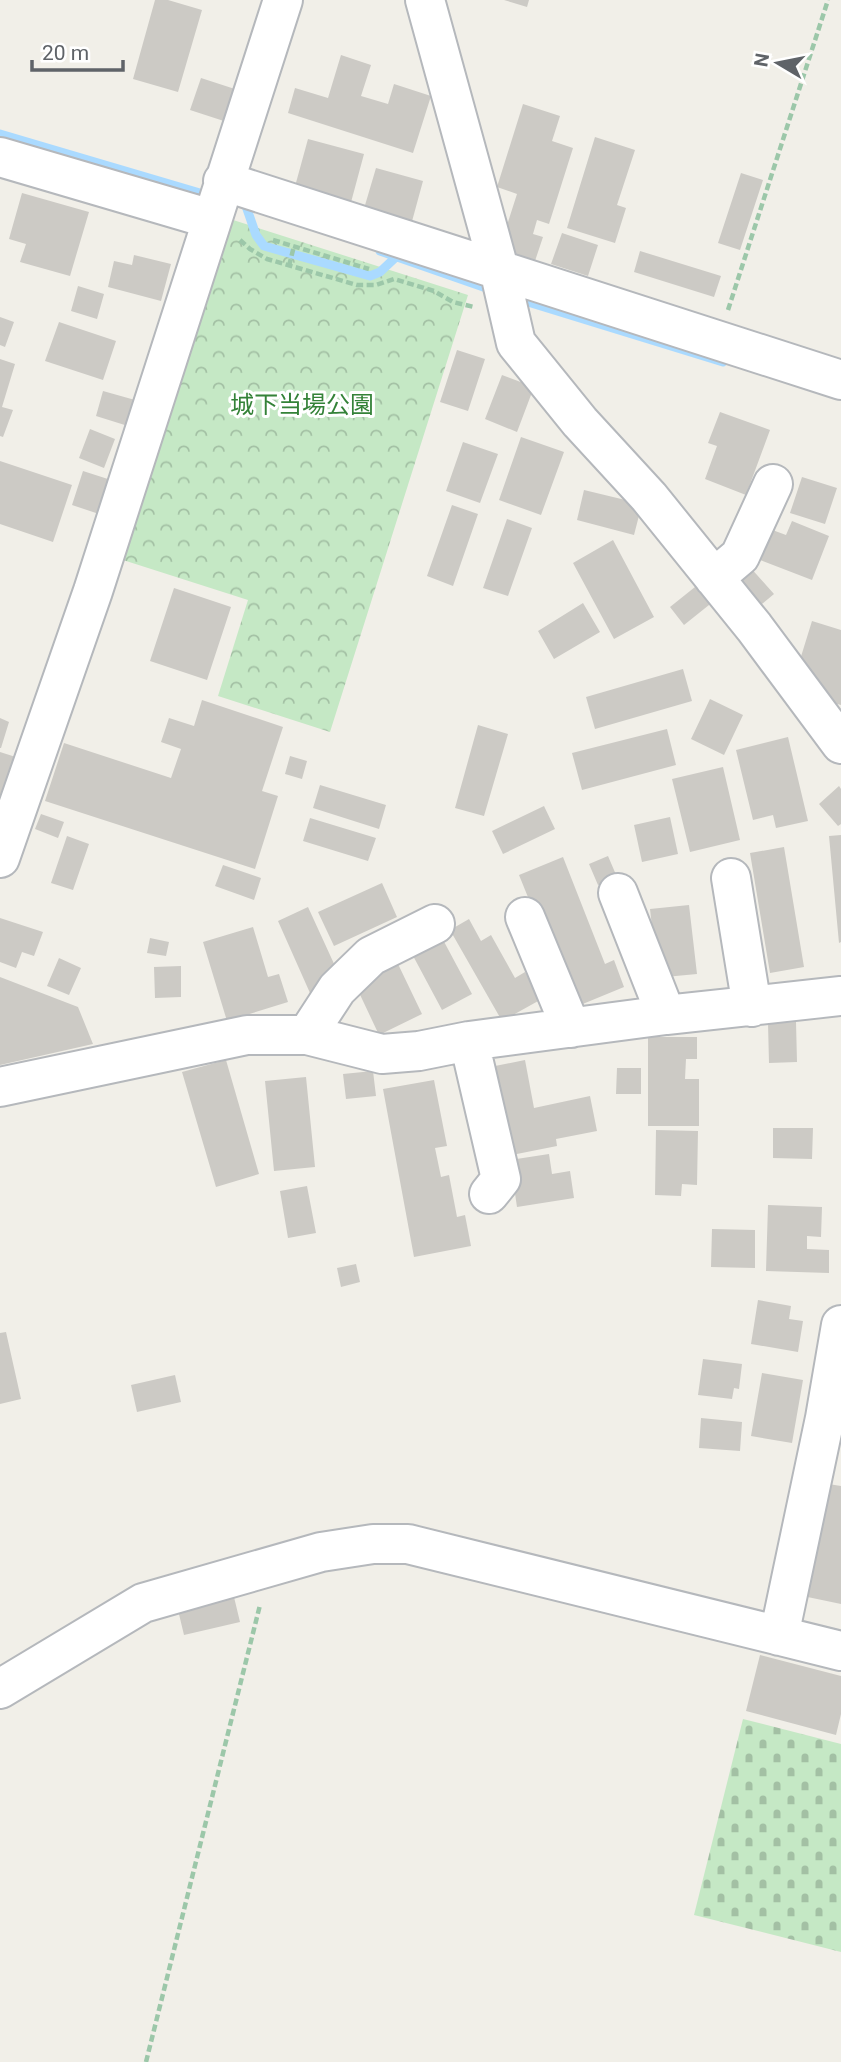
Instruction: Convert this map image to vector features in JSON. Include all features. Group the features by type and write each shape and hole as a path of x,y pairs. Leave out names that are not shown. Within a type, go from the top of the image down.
{"street":[{"path":"0,858 93,591 283,0"},
{"path":"425,0 505,293 516,343 580,422 649,497 841,744"},
{"path":"0,157 217,199 505,293 718,340 841,380"},
{"path":"714,578 740,556 773,484"},
{"path":"731,878 752,1007"},
{"path":"618,893 666,1015"},
{"path":"525,917 571,1028"},
{"path":"307,1035 337,989 370,956 435,924"},
{"path":"0,1087 247,1035 307,1035 382,1054 666,1015 841,996"},
{"path":"469,1041 501,1179 489,1194"},
{"path":"779,1636 825,1418 841,1325"},
{"path":"0,1689 143,1603 321,1552 373,1544 408,1544 841,1651"}],"path":[{"path":"718,340 828,0"},
{"path":"217,199 233,232 250,249 267,259 357,285 376,285 394,279 434,291 453,302 505,293"},
{"path":"273,240 369,269"},
{"path":"289,266 294,246"},
{"path":"146,2062 269,1568"}],"green space":[{"name":"城下当場公園","path":"230,219 468,295 330,732 218,696 248,600 123,560"},
{"path":"743,1719 841,1744 841,1952 694,1915"}],"building":[{"path":"155,0 168,0 202,10 178,92 133,79"},
{"path":"504,0 529,0 527,7"},
{"path":"341,55 371,65 361,96 388,104 394,84 431,96 413,153 288,113 295,88 328,98"},
{"path":"201,78 241,91 230,123 190,110"},
{"path":"523,104 560,116 552,141 573,148 549,224 537,220 533,234 543,237 535,261 499,250 517,194 497,187"},
{"path":"595,137 635,150 617,205 626,208 615,243 567,228"},
{"path":"308,139 364,154 350,206 294,190"},
{"path":"376,168 423,181 411,225 363,212"},
{"path":"741,173 763,180 740,250 718,243"},
{"path":"22,193 89,212 70,276 20,262 26,244 9,239"},
{"path":"562,233 598,245 588,276 551,264"},
{"path":"640,251 721,276 714,297 634,272"},
{"path":"134,255 171,264 161,301 108,287 114,261 132,265"},
{"path":"78,286 104,294 97,319 71,311"},
{"path":"0,317 14,322 5,347 0,345"},
{"path":"59,322 116,341 103,380 45,361"},
{"path":"457,350 485,359 468,411 440,402"},
{"path":"0,359 15,364 2,407 13,410 3,437 0,436"},
{"path":"502,375 534,387 517,432 485,419"},
{"path":"103,391 135,400 128,426 96,416"},
{"path":"720,412 770,430 746,495 705,479 717,446 708,443"},
{"path":"90,429 115,439 104,468 79,458"},
{"path":"521,437 564,452 541,515 499,500"},
{"path":"463,442 498,454 480,503 446,491"},
{"path":"0,461 72,485 53,542 0,524"},
{"path":"83,471 111,480 99,514 72,505"},
{"path":"802,477 837,488 825,524 790,513"},
{"path":"584,490 642,504 634,535 577,520"},
{"path":"452,505 478,514 453,586 427,576"},
{"path":"507,519 532,528 508,596 483,588"},
{"path":"792,521 829,536 812,580 755,558 767,528 786,535"},
{"path":"613,540 654,617 614,639 573,563"},
{"path":"748,565 774,594 756,609 731,580"},
{"path":"700,583 714,601 684,625 670,607"},
{"path":"174,588 231,607 207,680 150,661"},
{"path":"583,603 600,632 554,659 538,631"},
{"path":"812,621 841,630 841,705 826,701 799,663"},
{"path":"683,669 692,701 595,729 586,697"},
{"path":"710,699 743,715 724,755 691,739"},
{"path":"202,700 283,727 262,791 278,796 255,869 45,801 64,743 171,778 181,749 161,742 169,718 194,726"},
{"path":"0,718 9,722 1,748 0,748"},
{"path":"478,725 508,734 484,816 455,808"},
{"path":"667,729 676,765 582,790 572,753"},
{"path":"788,737 808,821 776,828 773,815 753,820 736,750"},
{"path":"0,752 22,759 10,797 0,794"},
{"path":"290,756 307,761 302,779 285,774"},
{"path":"723,767 740,840 690,852 672,779"},
{"path":"320,785 386,805 379,829 313,808"},
{"path":"839,786 841,824 838,826 819,804"},
{"path":"544,806 555,829 503,854 492,831"},
{"path":"41,814 64,822 58,838 35,829"},
{"path":"670,817 678,854 642,862 634,825"},
{"path":"310,818 376,838 368,861 303,841"},
{"path":"841,835 841,942 839,943 829,836"},
{"path":"67,836 89,844 73,890 51,883"},
{"path":"784,847 804,967 770,973 750,853"},
{"path":"608,856 617,877 598,885 589,864"},
{"path":"563,857 605,964 614,960 624,987 573,1008 519,875"},
{"path":"223,865 261,878 254,900 215,886"},
{"path":"382,883 397,917 334,946 318,912"},
{"path":"689,905 697,974 665,977 663,952 655,953 650,909"},
{"path":"308,907 341,979 310,993 278,921"},
{"path":"0,918 43,932 34,956 22,952 16,968 0,962"},
{"path":"469,919 481,941 491,935 515,978 525,972 540,1000 502,1021 450,930"},
{"path":"253,927 268,977 279,974 288,1002 227,1021 203,942"},
{"path":"441,936 472,994 442,1010 411,952"},
{"path":"150,938 169,942 166,956 147,953"},
{"path":"59,958 81,968 69,995 47,986"},
{"path":"398,964 422,1014 379,1035 355,984"},
{"path":"181,966 181,997 155,998 154,967"},
{"path":"0,977 78,1007 93,1044 0,1065"},
{"path":"796,1022 797,1062 769,1063 768,1023"},
{"path":"648,1037 697,1037 697,1059 686,1059 685,1079 699,1079 699,1126 648,1126"},
{"path":"226,1060 259,1174 216,1187 182,1072"},
{"path":"525,1060 534,1108 590,1096 597,1131 556,1139 557,1146 507,1156 490,1067"},
{"path":"617,1068 641,1068 641,1094 616,1094"},
{"path":"373,1071 376,1096 346,1099 343,1074"},
{"path":"306,1077 315,1167 274,1171 265,1081"},
{"path":"434,1080 447,1146 435,1148 441,1177 449,1175 457,1217 465,1215 471,1246 414,1257 383,1089"},
{"path":"773,1128 813,1128 812,1159 773,1158"},
{"path":"656,1130 698,1131 697,1185 682,1184 681,1196 655,1195"},
{"path":"549,1154 552,1174 570,1171 574,1198 517,1207 510,1160"},
{"path":"307,1186 316,1233 288,1238 280,1191"},
{"path":"768,1205 822,1207 821,1237 807,1236 807,1249 829,1250 829,1273 766,1271"},
{"path":"712,1229 755,1230 755,1268 711,1267"},
{"path":"356,1264 360,1282 341,1287 337,1268"},
{"path":"758,1300 791,1306 789,1319 803,1321 798,1352 751,1344"},
{"path":"6,1332 21,1399 0,1404 0,1333"},
{"path":"703,1359 742,1364 739,1389 734,1388 732,1399 698,1395"},
{"path":"762,1373 803,1380 792,1443 751,1436"},
{"path":"175,1375 181,1402 137,1412 131,1385"},
{"path":"701,1418 742,1422 740,1451 699,1448"},
{"path":"822,1483 841,1486 841,1604 798,1595"},
{"path":"234,1597 240,1622 184,1635 178,1610"},
{"path":"760,1655 841,1676 841,1714 836,1735 746,1711"}],"waterway":[{"path":"0,134 210,196"},
{"path":"246,206 256,235 264,246 370,276 380,272 396,257"},
{"path":"380,251 492,290"},
{"path":"515,298 723,362"}]}
